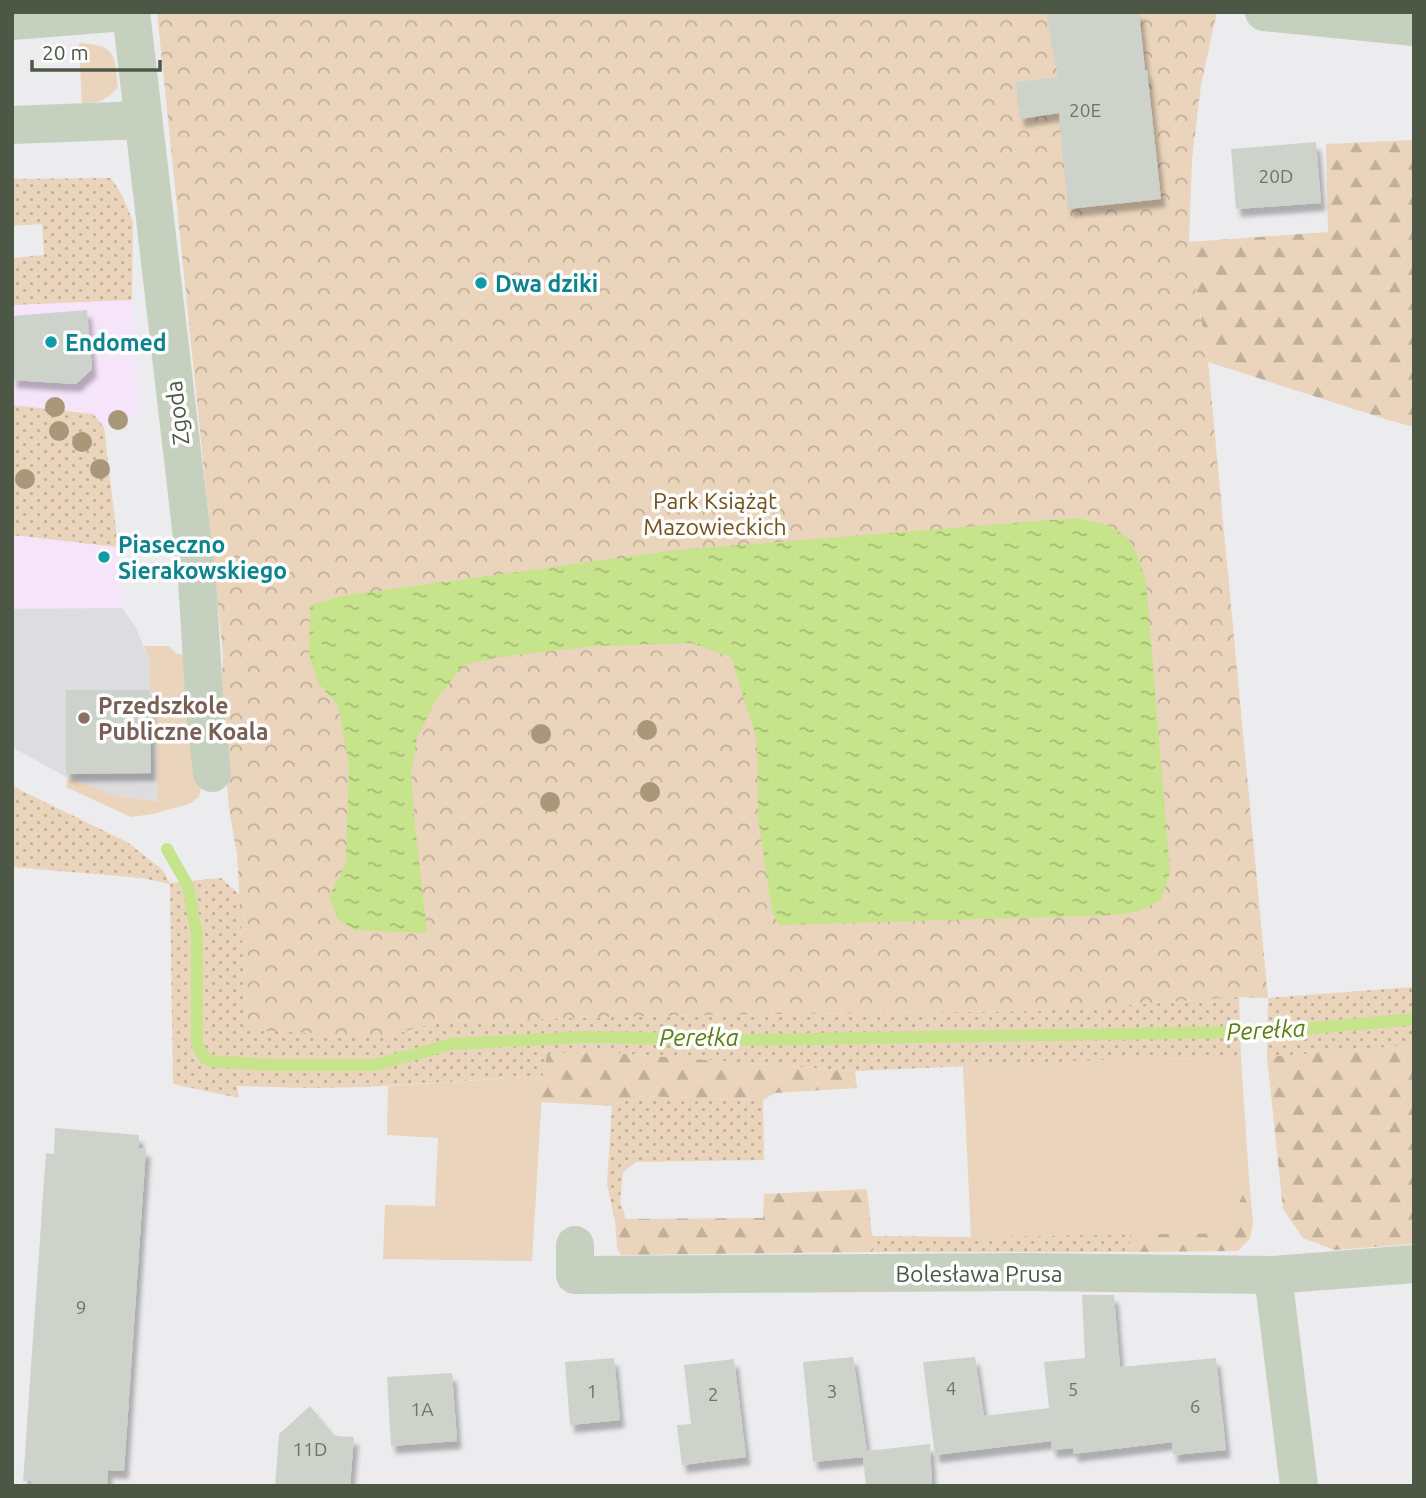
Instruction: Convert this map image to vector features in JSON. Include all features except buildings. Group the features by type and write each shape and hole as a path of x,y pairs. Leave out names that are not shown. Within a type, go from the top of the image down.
{"street":[{"path":"12,20 124,12"},
{"name":"Zgoda","path":"131,12 197,580 212,773"},
{"path":"1264,12 1414,27"},
{"path":"12,125 143,120"},
{"name":"Bolesława Prusa","path":"575,1245 575,1275 1017,1272 1273,1275 1414,1264"},
{"path":"1273,1275 1299,1486"}],"shaded area":[{"path":"132,300 139,415 104,427 92,414 12,405 12,305"},
{"path":"12,535 118,547 122,608 12,609"},
{"name":"Przedszkole Publiczne Koala","path":"122,608 136,628 150,663 150,689 154,689 159,801 117,796 68,778 12,747 12,609"}],"green space":[{"name":"Park Książąt Mazowieckich","path":"157,12 1217,12 1201,85 1192,159 1189,242 1208,362 1268,998 1239,997 1040,1011 442,1021 385,1037 247,1030 237,854 229,809 221,704 223,655"},
{"path":"79,43 101,46 111,53 116,66 118,87 102,100 82,105"},
{"path":"1414,140 1414,427 1208,362 1189,242 1328,232 1326,144"},
{"path":"111,178 122,195 133,222 132,300 12,305 12,258 44,255 42,224 12,226 12,179"},
{"path":"12,405 93,414 104,427 118,547 12,535"},
{"path":"144,646 169,646 177,654 190,654 202,785 199,797 189,804 131,817 66,787 68,778 117,796 158,801 154,689 150,690 150,663"},
{"path":"12,786 127,842 163,870 170,883 221,878 240,895 247,1029 385,1037 442,1021 1040,1011 1239,997 1241,1058 1128,1059 855,1071 598,1052 547,1054 543,1076 366,1087 237,1086 239,1098 173,1084 170,884 142,878 12,867"},
{"path":"1414,987 1414,1045 1267,1057 1268,998"},
{"path":"1414,1045 1414,1244 1334,1250 1303,1238 1283,1209 1267,1057"},
{"path":"598,1052 855,1071 857,1088 775,1093 763,1100 635,1096 612,1106 541,1102 547,1054"},
{"path":"1241,1058 1249,1179 1226,1233 971,1237 963,1066 1128,1059"},
{"path":"543,1076 532,1261 383,1259 385,1205 435,1206 438,1138 387,1135 388,1086"},
{"path":"635,1096 763,1100 764,1160 636,1162 623,1172 620,1201 626,1219 615,1221 607,1184 612,1106"},
{"path":"1249,1179 1253,1223 1250,1238 1238,1251 1130,1252 1130,1234 1226,1233"},
{"path":"867,1189 872,1252 621,1255 617,1247 615,1221 763,1218 764,1194"},
{"path":"1130,1234 1130,1252 872,1252 872,1236"}],"water":[{"path":"1077,518 1106,525 1125,536 1136,553 1146,582 1170,872 1161,900 1139,911 1115,915 779,925 772,911 758,817 757,741 731,657 691,643 595,646 499,657 463,665 436,700 417,738 411,773 427,933 355,930 338,919 329,897 346,863 349,765 338,706 317,681 309,654 310,605 342,596 676,550"}],"waterway":[{"name":"Perełka","path":"167,849 188,886 197,937 197,1044 204,1057 210,1061 274,1065 375,1065 452,1044 587,1037 741,1040 1269,1032 1414,1019"}],"place":[{"name":"Dwa dziki","path":"481,283"},
{"name":"Endomed","path":"51,342"},
{"name":"Piaseczno Sierakowskiego","path":"104,557"},
{"name":"Przedszkole Publiczne Koala","path":"84,718"}]}
